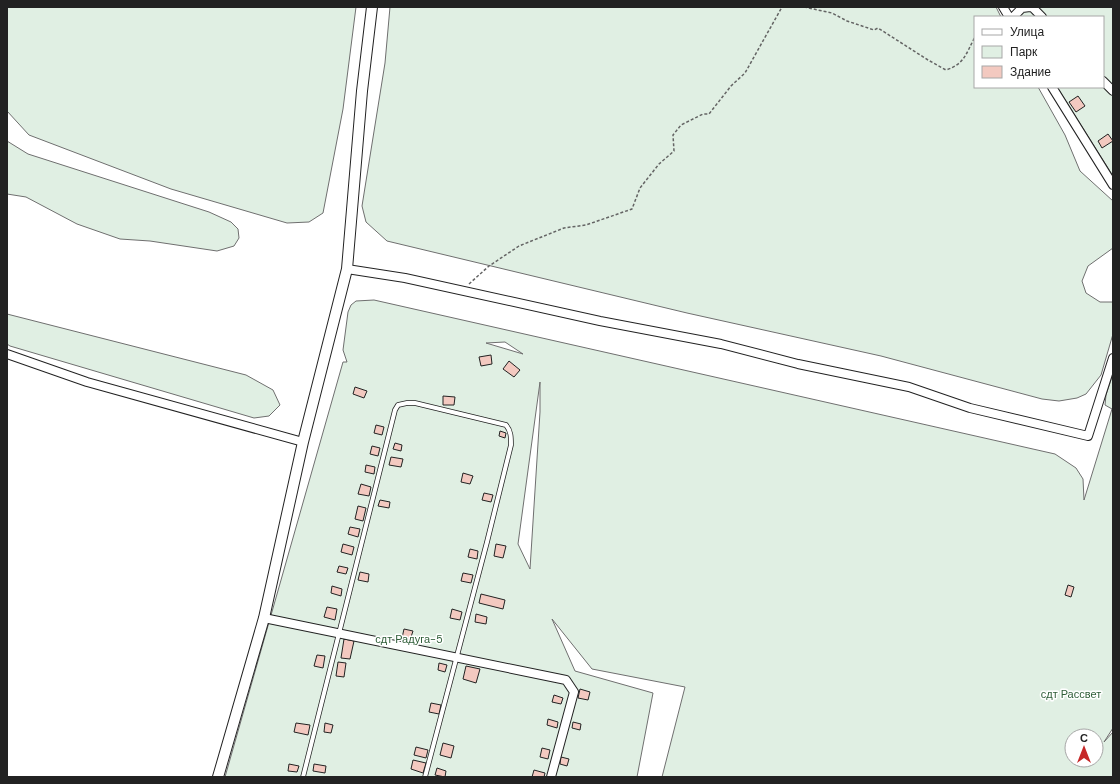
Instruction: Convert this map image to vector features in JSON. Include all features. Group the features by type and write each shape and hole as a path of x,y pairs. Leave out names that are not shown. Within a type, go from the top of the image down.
{"street":[{"path":"218,777 264,618 302,442 347,269 362,92 372,7"},
{"path":"1003,7 1008,16"},
{"path":"1013,16 1022,8 1031,7 1041,16"},
{"path":"1104,82 1113,91"},
{"path":"1053,88 1113,186"},
{"path":"347,269 405,278 600,321 721,344 798,364 908,387 970,408 1088,436 1113,358"},
{"path":"7,354 87,382 302,442"},
{"path":"264,618 566,680 574,692 550,777"}],"lane":[{"path":"302,777 395,410 398,405 407,403 415,403 506,425 510,430 511,438 511,445 487,542 425,777"}],"path":[{"path":"464,290 470,282 489,266 519,246 564,228 586,225 632,209 640,188 659,164 674,151 673,135 681,125 703,114 709,114 731,86 745,73 782,7"},
{"path":"804,7 832,13 847,21 874,30 878,28 946,70 957,66 974,39"}],"green space":[{"path":"7,7 356,7 343,109 323,213 309,222 287,223 171,189 29,135 7,111"},
{"path":"390,7 996,7 1000,16 974,16 974,88 1039,88 1065,135 1080,171 1113,201 1113,248 1088,266 1082,281 1086,293 1100,302 1113,302 1113,334 1101,375 1086,394 1077,398 1059,401 1042,399 881,356 687,313 387,241 366,222 362,206 385,63"},
{"path":"1020,7 1113,7 1113,176 1058,88 1104,88 1104,16 1015,16"},
{"path":"7,141 28,154 209,212 231,222 238,229 239,238 234,246 217,251 150,241 120,239 77,224 26,197 7,194"},
{"path":"374,300 1055,454 1076,468 1083,479 1084,500 1112,409 1105,405 1106,395 1113,374 1113,728 1104,742 1113,732 1113,777 662,777 685,687 592,669 552,619 575,671 653,693 637,777 225,777 343,362 347,362 343,350 348,312 351,305 356,301","holes":["505,342 523,354 486,343","540,382 540,412 530,569 518,544"]},
{"path":"7,314 246,375 273,390 280,405 269,416 254,418 10,346 7,344"}],"building":[{"path":"1078,96 1085,106 1076,112 1069,102"},
{"path":"1108,134 1113,141 1102,148 1098,141"},
{"path":"491,355 492,364 481,366 479,357"},
{"path":"509,361 520,370 514,377 503,369"},
{"path":"355,387 367,391 364,398 353,394"},
{"path":"443,396 455,397 454,405 443,405"},
{"path":"376,425 384,427 382,435 374,433"},
{"path":"500,431 506,433 505,438 499,436"},
{"path":"395,443 402,445 401,451 393,449"},
{"path":"372,446 380,448 378,456 370,454"},
{"path":"391,457 403,459 401,467 389,465"},
{"path":"366,465 375,467 374,474 365,472"},
{"path":"463,473 473,476 470,484 461,482"},
{"path":"361,484 371,487 369,496 358,494"},
{"path":"484,493 493,495 491,502 482,500"},
{"path":"380,500 390,502 389,508 378,506"},
{"path":"358,506 366,508 363,521 355,519"},
{"path":"350,527 360,529 358,537 348,534"},
{"path":"343,544 354,547 352,555 341,552"},
{"path":"496,544 506,546 503,558 494,556"},
{"path":"470,549 478,551 477,559 468,557"},
{"path":"339,566 348,568 346,574 337,572"},
{"path":"360,572 369,574 368,582 358,580"},
{"path":"463,573 473,575 471,583 461,581"},
{"path":"1068,585 1074,587 1071,597 1065,595"},
{"path":"332,586 342,589 341,596 331,593"},
{"path":"481,594 505,600 503,609 479,603"},
{"path":"327,607 337,609 335,620 324,617"},
{"path":"452,609 462,612 460,620 450,618"},
{"path":"476,614 487,617 486,624 475,622"},
{"path":"404,629 413,631 410,640 402,638"},
{"path":"344,639 354,641 350,659 341,658"},
{"path":"317,655 325,656 323,668 314,666"},
{"path":"338,662 346,663 344,677 336,676"},
{"path":"439,663 447,665 445,672 438,670"},
{"path":"466,666 480,669 476,683 463,679"},
{"path":"580,689 590,692 588,700 578,698"},
{"path":"554,695 563,698 561,704 552,702"},
{"path":"431,703 441,705 439,714 429,712"},
{"path":"548,719 558,722 557,728 547,725"},
{"path":"573,722 581,724 580,730 572,728"},
{"path":"296,723 310,725 308,735 294,732"},
{"path":"325,723 333,725 331,733 324,732"},
{"path":"443,743 454,746 451,758 440,755"},
{"path":"416,747 428,750 426,758 414,755"},
{"path":"542,748 550,750 548,759 540,757"},
{"path":"561,757 569,759 567,766 560,764"},
{"path":"413,760 426,763 423,773 411,769"},
{"path":"289,764 299,766 297,772 288,771"},
{"path":"314,764 326,766 325,773 313,771"},
{"path":"437,768 446,771 445,777 435,775"},
{"path":"534,770 545,773 544,777 532,777"}],"park label":[{"name":"сдт Радуга-5","path":"409,639"},
{"name":"сдт Рассвет","path":"1071,694"}]}
